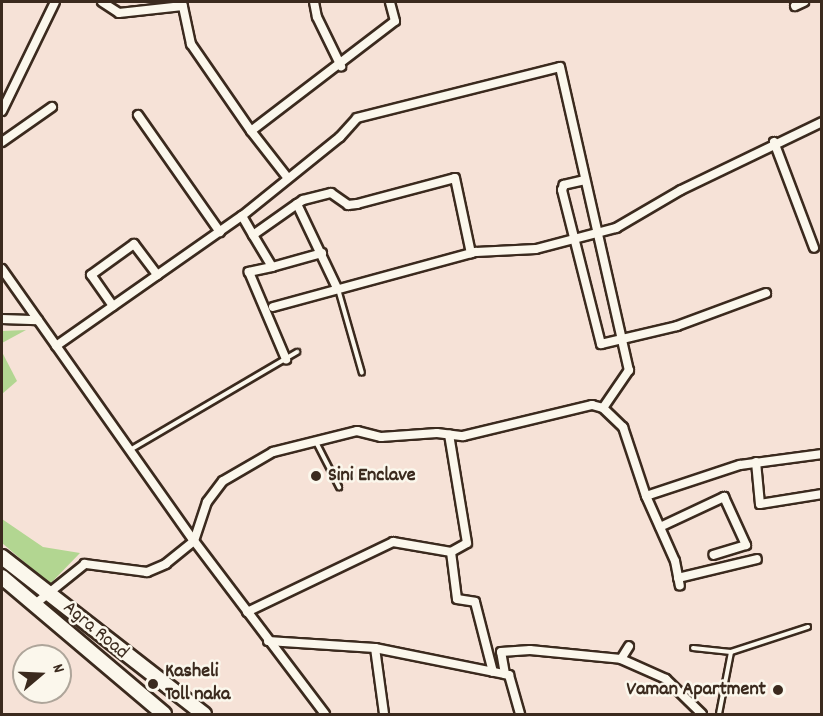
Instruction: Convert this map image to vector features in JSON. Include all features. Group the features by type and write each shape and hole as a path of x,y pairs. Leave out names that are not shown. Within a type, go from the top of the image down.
{"highway":[{"path":"2,557 204,714"},
{"name":"Agra Road","path":"2,577 164,714"}],"street":[{"path":"2,111 55,2"},
{"path":"102,2 118,13 183,4 191,44 251,131 287,177"},
{"path":"314,2 317,17 341,66"},
{"path":"251,131 341,66 395,21 390,2"},
{"path":"795,6 804,2"},
{"path":"56,346 242,216 287,177 340,137 357,118 560,67 597,234 624,339 629,370 603,408"},
{"path":"2,142 52,107"},
{"path":"138,115 220,232"},
{"path":"273,308 338,288 471,253 536,249 616,228 774,142 822,122"},
{"path":"774,142 814,248"},
{"path":"253,235 297,204 331,194 348,205 357,204 455,178 471,253"},
{"path":"585,180 564,185 562,190 601,344 677,326 766,293"},
{"path":"297,204 338,288"},
{"path":"242,216 272,267"},
{"path":"113,306 91,275 134,244 158,275"},
{"path":"286,359 249,272 322,253"},
{"path":"2,269 194,541 325,714"},
{"path":"2,319 38,320"},
{"path":"34,605 85,564 147,572 166,564 194,541 207,502 223,480 273,452 357,431 381,437 494,430 592,405 603,408 623,426 646,496 660,527 679,582 757,559"},
{"path":"247,612 393,542 451,552 467,543 449,434"},
{"path":"646,496 756,462 822,454"},
{"path":"756,462 760,504 822,494"},
{"path":"660,527 724,497 746,545 714,555"},
{"path":"451,552 458,598 475,602 493,672"},
{"path":"268,641 375,648 509,675 520,714"},
{"path":"621,659 629,646"},
{"path":"375,648 384,714"},
{"path":"505,674 501,652 530,650 621,659 666,679 702,714"}],"lane":[{"path":"338,288 362,373"},
{"path":"130,450 297,352"},
{"path":"315,440 339,487"},
{"path":"693,648 730,652 808,627"},
{"path":"719,714 730,652"}],"green space":[{"path":"26,330 2,343 2,331"},
{"path":"2,352 17,381 2,394"},
{"path":"2,519 43,547 80,553 50,584 2,543"}],"place":[{"name":"Sini Enclave","path":"316,476"},
{"name":"Kasheli Toll naka","path":"153,684"},
{"name":"Vaman Apartment","path":"778,690"}]}
